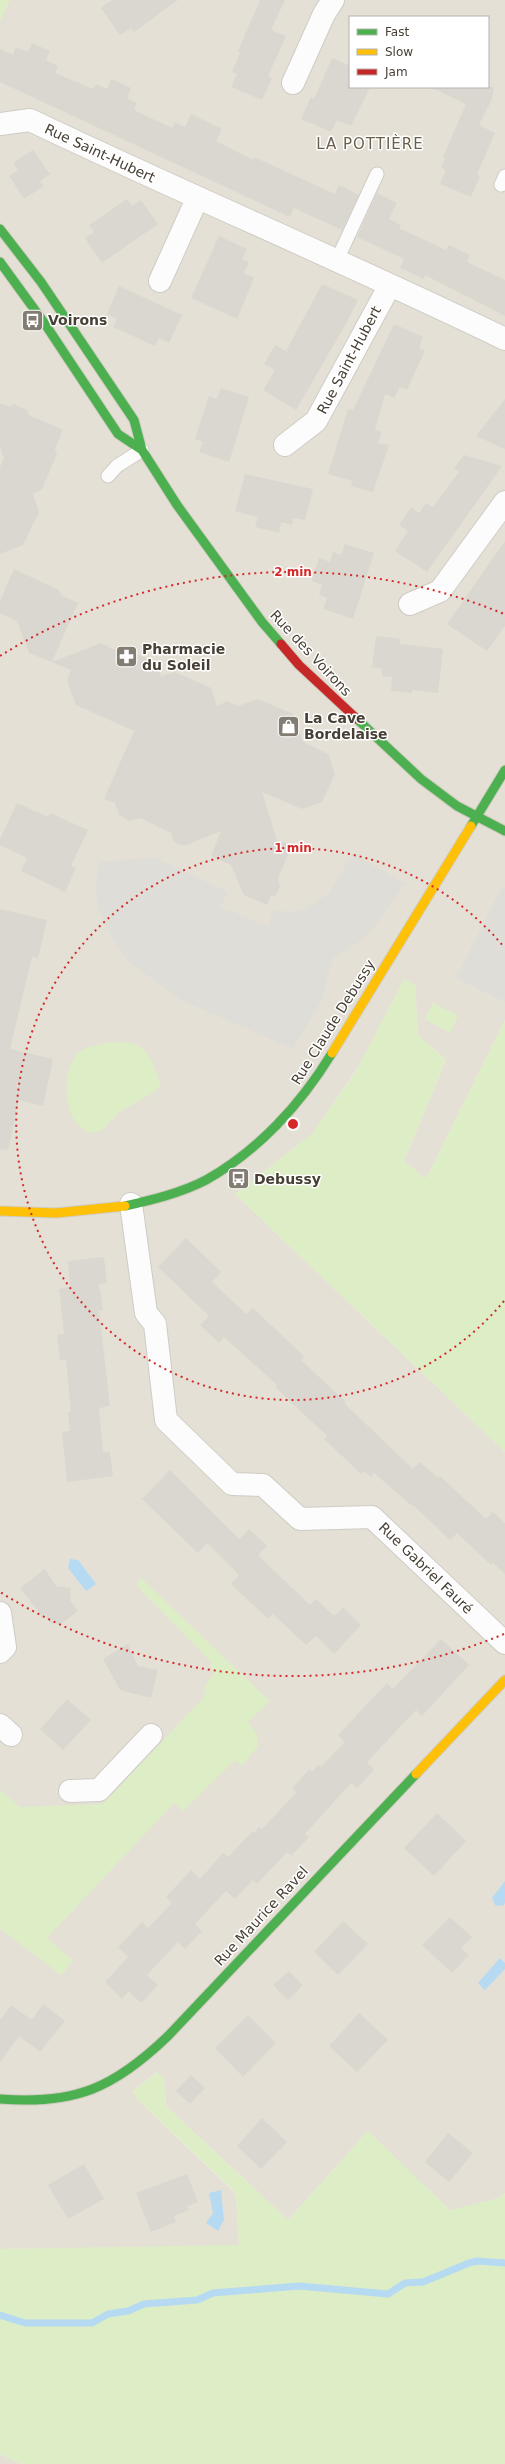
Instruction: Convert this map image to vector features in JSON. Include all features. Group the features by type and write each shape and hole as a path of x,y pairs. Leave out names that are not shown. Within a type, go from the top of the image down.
{"street":[{"path":"293,83 324,14 333,0"},
{"name":"Rue Saint-Hubert","path":"0,124 30,120 198,199 337,260 505,339"},
{"path":"160,281 198,199"},
{"name":"Rue des Voirons","path":"0,229 41,282 134,420 142,450 234,586 299,665 421,779 476,817 505,831"},
{"name":"Rue des Voirons","path":"0,262 45,324 118,434 142,450"},
{"name":"Rue Saint-Hubert","path":"284,445 316,421 390,285"},
{"path":"410,604 440,591 505,502"},
{"name":"Rue Claude Debussy","path":"0,1211 34,1213 97,1211 131,1204 166,1194 216,1174 265,1135 300,1100 320,1074 505,770"},
{"name":"Rue Gabriel Fauré","path":"131,1204 146,1313 155,1324 166,1420 232,1484 263,1485 300,1519 372,1517 505,1644"},
{"path":"0,1613 5,1647 0,1652"},
{"name":"Rue Maurice Ravel","path":"0,2099 34,2102 79,2096 118,2079 130,2071 161,2043 505,1680"},
{"path":"70,1791 99,1790 151,1735"}],"lane":[{"path":"337,260 377,174"},
{"path":"108,476 118,466 142,450"}],"shaded area":[{"path":"0,0 505,0 505,1020 426,1179 404,1161 446,1060 418,1035 415,985 312,1134 235,1194 505,1452 505,2193 499,2198 450,2211 368,2131 288,2220 166,2106 164,2078 157,2072 133,2091 136,2098 236,2194 239,2246 0,2249"},
{"path":"353,853 405,884 373,929 356,944 333,958 322,1000 293,1049 181,1000 129,962 113,940 97,906 96,887 99,862 154,857 228,892 220,907 268,926 273,910 291,912 307,908 329,893"},
{"path":"502,887 505,888 505,1002 456,978"},
{"path":"0,2454 21,2464 0,2464"}],"green space":[{"path":"0,0 10,0 0,21"},
{"path":"404,979 415,985 418,1035 446,1060 404,1161 426,1179 505,1020 505,1452 235,1194 312,1134 356,1071"},
{"path":"433,1003 458,1016 450,1033 425,1019"},
{"path":"108,1042 134,1044 145,1051 152,1062 161,1086 151,1094 119,1112 101,1131 89,1133 76,1123 71,1114 68,1105 66,1085 70,1066 79,1052 89,1047"},
{"path":"141,1578 270,1701 248,1722 257,1734 258,1746 242,1766 235,1760 183,1811 174,1803 47,1938 73,1961 61,1975 0,1929 0,1790 20,1807 103,1804 204,1697 205,1686 213,1675 210,1661 136,1585"},
{"path":"158,2072 164,2078 166,2106 288,2220 368,2131 450,2210 499,2198 505,2193 505,2464 21,2464 0,2454 0,2249 239,2245 236,2193 136,2098 133,2091"}],"water":[{"path":"70,1559 78,1560 96,1584 86,1591 68,1568"},
{"path":"505,1881 505,1903 503,1906 495,1905 492,1898"},
{"path":"500,1958 505,1963 505,1969 485,1990 478,1983"},
{"path":"221,2190 224,2220 218,2231 206,2223 213,2213 209,2193"}],"building":[{"path":"112,0 178,0 134,32 131,28 120,35 101,8"},
{"path":"260,0 285,0 271,30 286,36 268,76 272,78 262,100 231,87 237,74 232,72 240,53 238,51"},
{"path":"32,43 50,51 46,60 58,66 55,73 93,89 96,84 107,89 111,79 131,88 127,98 137,103 134,110 172,128 175,122 185,127 191,114 222,129 216,141 253,160 254,157 335,194 339,185 359,195 342,230 294,208 290,217 0,82 0,49 13,55 16,47 28,52"},
{"path":"332,58 349,66 349,88 370,88 351,126 337,120 331,132 301,119 311,97 314,99"},
{"path":"494,87 492,99 479,125 495,133 477,174 480,176 471,197 440,184 446,170 441,167 445,158 443,157 466,104 432,88"},
{"path":"33,150 50,174 40,181 44,186 24,199 9,176 18,170 13,163"},
{"path":"377,193 397,203 389,219 401,225 399,228 446,250 449,245 470,255 467,262 505,280 505,316 425,275 424,279 400,268 404,259 357,237"},
{"path":"127,199 132,206 141,200 158,224 102,263 85,238 94,232 89,225"},
{"path":"219,236 247,249 242,259 249,262 244,273 254,278 237,319 191,298"},
{"path":"322,284 358,300 347,322 296,410 263,390 275,370 264,364 275,345 286,351"},
{"path":"119,286 182,315 169,343 159,338 155,346 113,327 117,319 107,314"},
{"path":"394,324 423,337 419,348 425,351 407,390 400,387 394,398 385,394 375,430 382,432 378,443 389,445 373,492 351,486 352,481 328,474 348,409 353,410"},
{"path":"221,388 249,397 229,462 199,452 203,442 195,439 209,396 217,399"},
{"path":"505,399 505,449 476,436"},
{"path":"0,403 10,407 14,404 27,410 29,415 63,430 55,449 57,454 42,489 33,494 39,512 23,545 0,554 0,467 4,458 0,447"},
{"path":"464,455 502,466 427,572 395,551 408,531 399,525 411,507 419,513 426,503 433,507 459,472 454,468"},
{"path":"245,474 313,489 305,520 293,518 292,525 281,522 279,533 255,527 258,517 235,511"},
{"path":"505,541 505,626 487,651 447,624"},
{"path":"345,544 374,553 353,619 323,609 327,598 319,595 322,585 311,581 319,558 330,562 333,552 341,555"},
{"path":"14,569 59,590 61,595 78,603 52,662 101,643 115,650 121,647 157,663 161,676 175,672 211,688 217,706 227,701 238,706 258,699 293,714 303,742 328,754 335,774 322,802 302,809 262,792 277,840 292,846 278,878 280,886 275,897 271,895 267,905 244,895 231,865 211,856 221,831 184,846 174,842 171,833 140,818 130,821 119,815 115,803 104,799 134,731 76,705 67,680 71,670 29,653 17,621 0,613 0,601"},
{"path":"376,636 400,639 400,644 443,649 438,693 412,690 412,693 391,691 392,677 382,676 382,669 372,667"},
{"path":"17,803 48,817 50,813 88,830 71,866 76,868 65,892 21,871 27,858 0,845 0,839"},
{"path":"0,909 47,920 38,958 32,957 10,1049 53,1059 43,1106 19,1100 8,1150 0,1149"},
{"path":"186,1238 221,1272 212,1282 246,1314 253,1308 305,1357 301,1360 346,1402 344,1403 413,1469 420,1462 438,1478 440,1476 486,1519 493,1512 505,1523 505,1574 493,1563 491,1565 457,1533 450,1540 413,1505 412,1506 374,1473 371,1477 364,1471 361,1474 324,1439 327,1436 275,1387 277,1385 224,1337 219,1343 200,1325 209,1316 158,1267"},
{"path":"104,1257 107,1283 99,1284 103,1310 99,1310 110,1406 99,1408 103,1452 110,1452 113,1476 67,1482 62,1432 70,1431 68,1412 71,1412 66,1360 60,1360 57,1335 64,1334 59,1289 70,1287 68,1261"},
{"path":"170,1470 239,1539 249,1529 267,1546 258,1555 310,1605 316,1599 334,1616 343,1607 361,1625 334,1654 316,1636 306,1645 273,1614 268,1619 231,1584 239,1575 207,1543 198,1553 142,1499"},
{"path":"45,1569 56,1586 71,1588 70,1600 78,1611 61,1624 50,1623 44,1614 42,1616 20,1588"},
{"path":"441,1639 469,1665 422,1716 416,1710 367,1762 374,1770 357,1788 351,1783 305,1834 309,1837 291,1856 287,1852 257,1884 253,1880 235,1899 226,1891 195,1924 202,1931 185,1949 178,1942 147,1975 158,1985 141,2003 129,1991 122,1999 105,1982 128,1957 118,1947 142,1922 148,1928 172,1903 166,1897 191,1870 200,1879 223,1853 228,1857 252,1832 254,1833 259,1827 262,1829 297,1792 292,1788 310,1769 312,1772 318,1765 321,1767 345,1742 338,1735 387,1683 393,1689"},
{"path":"128,1644 138,1666 158,1670 151,1698 120,1690 103,1659"},
{"path":"67,1699 91,1720 63,1750 40,1729"},
{"path":"437,1813 466,1841 434,1876 404,1848"},
{"path":"450,1917 472,1937 461,1948 469,1955 452,1973 422,1945"},
{"path":"343,1921 368,1944 338,1975 314,1952"},
{"path":"289,1971 303,1985 288,2000 273,1985"},
{"path":"43,2004 65,2021 40,2052 19,2036 0,2062 0,2020 11,2005 32,2020"},
{"path":"359,2013 388,2040 357,2072 329,2046"},
{"path":"248,2015 276,2043 243,2077 215,2048"},
{"path":"191,2075 205,2088 190,2104 176,2091"},
{"path":"262,2118 287,2142 261,2169 237,2146"},
{"path":"448,2133 473,2153 449,2182 425,2162"},
{"path":"84,2164 104,2199 68,2219 48,2185"},
{"path":"187,2174 198,2202 187,2206 189,2210 174,2216 176,2222 151,2232 136,2193"}],"waterway":[{"path":"0,2315 25,2323 92,2323 108,2314 128,2311 144,2304 197,2300 213,2293 299,2286 388,2294 405,2283 423,2282 469,2263 477,2261 505,2263"}],"traffic: fast":[{"path":"0,229 41,282 134,420 142,450 177,505 262,622 281,644"},
{"path":"0,262 45,324 118,434 142,450"},
{"path":"357,719 421,779 457,806 505,831"},
{"path":"471,826 505,770"},
{"path":"125,1206 187,1189 206,1180 243,1155 261,1141 292,1108 307,1090 332,1053"},
{"path":"0,2099 50,2099 72,2095 92,2089 130,2069 168,2036 416,1774"}],"traffic: slow":[{"path":"332,1053 471,826"},
{"path":"0,1211 56,1213 125,1206"},
{"path":"416,1774 505,1680"}],"traffic: jam":[{"path":"281,644 299,665 357,719"}],"place":[{"name":"Voirons","path":"32,320"},
{"name":"Pharmacie du Soleil","path":"126,657"},
{"name":"La Cave Bordelaise","path":"288,726"},
{"name":"Debussy","path":"238,1179"}],"district":[{"name":"LA POTTIÈRE","path":"370,144"}]}
